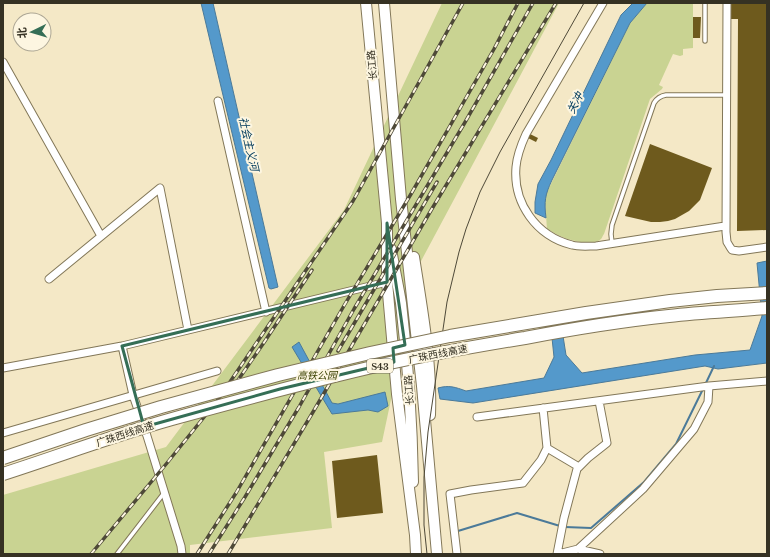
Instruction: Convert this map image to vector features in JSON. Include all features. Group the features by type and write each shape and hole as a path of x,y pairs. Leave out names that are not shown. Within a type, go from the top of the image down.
{"highway":[{"name":"广珠西线高速","path":"3,458 161,407 278,375 370,353 458,335 593,312 670,301 767,293"},
{"name":"广珠西线高速","path":"3,474 170,419 280,389 382,365 463,348 627,321 767,308"}],"main road":[{"name":"长江路","path":"366,3 387,223 401,302 409,383 413,440 416,554"},
{"name":"长江路","path":"384,3 401,199 422,386 437,554"},
{"name":"长江路","path":"387,223 387,282 397,394 415,535"}],"street":[{"path":"603,3 526,134 518,155 516,166 517,188 525,209 531,219 550,236 561,242 573,245 596,246 725,226"},
{"path":"727,3 725,226 727,242 732,250 739,251 767,248"},
{"path":"3,62 101,236"},
{"path":"218,100 266,312"},
{"path":"48,279 160,188 188,330"},
{"path":"3,368 122,346 387,282"},
{"path":"122,346 133,395 181,546 182,554"},
{"path":"3,433 217,371"},
{"path":"477,417 709,386 767,381"},
{"path":"578,549 643,489 694,429 708,402 709,386"},
{"path":"599,401 607,443 577,469 564,518 558,554 578,549 600,554"},
{"path":"457,554 450,494 523,483 541,460 547,448 543,408"},
{"path":"547,448 579,467"}],"lane":[{"path":"705,3 705,41"},
{"path":"612,243 612,225 654,103 657,99 660,96 666,95 727,95"},
{"path":"117,554 164,492"}],"highlighted area":[{"path":"387,223 405,345 393,348 394,362 280,389 144,427 122,346 387,282"}],"green space":[{"name":"高铁公园","path":"442,3 559,3 420,263 382,442 324,452 332,528 190,545 190,554 3,554 3,495 166,447 344,210"},
{"path":"647,3 693,3 693,48 683,49 683,55 680,56 673,54 659,85 663,87 662,89 650,99 601,239 586,243 567,239 547,229 545,202 546,194 630,23"}],"water":[{"path":"201,3 213,3 278,287 271,289 269,288"},
{"path":"633,3 647,3 630,23 552,180 546,198 546,218 535,213 538,184 621,15"},
{"path":"767,261 767,363 718,369 705,366 473,403 440,399 438,388 442,387 459,388 466,391 544,378 554,357 552,338 563,336 566,355 582,373 695,355 750,350 762,316 757,263"},
{"path":"299,342 332,403 338,404 385,392 388,406 378,412 368,410 332,414 292,347"}],"building":[{"path":"730,3 767,3 767,230 737,231 738,19 730,19"},
{"path":"693,17 701,17 700,38 693,38"},
{"path":"530,134 538,138 536,142 528,138"},
{"path":"650,144 712,168 700,200 689,211 675,219 668,221 651,222 625,216"},
{"path":"377,455 383,513 337,518 332,461"}],"waterway":[{"path":"705,385 714,366"},
{"path":"565,527 591,528 644,482 676,444 703,389"},
{"path":"458,531 517,513 560,526"}],"tram line":[{"path":"427,554 424,525 424,477 428,432 447,302 459,252 480,192 500,152 584,3"}],"railway":[{"path":"91,554 217,401 353,201 463,3"},
{"path":"197,554 236,493 345,304 411,194 494,49 518,3"},
{"path":"209,554 299,407 354,309 464,124 533,3"},
{"path":"228,554 433,207 556,3"},
{"path":"338,351 437,182"},
{"path":"236,383 312,270"}],"water label":[{"name":"关冲","path":"575,103"},
{"name":"社会主义河","path":"249,144"}]}
